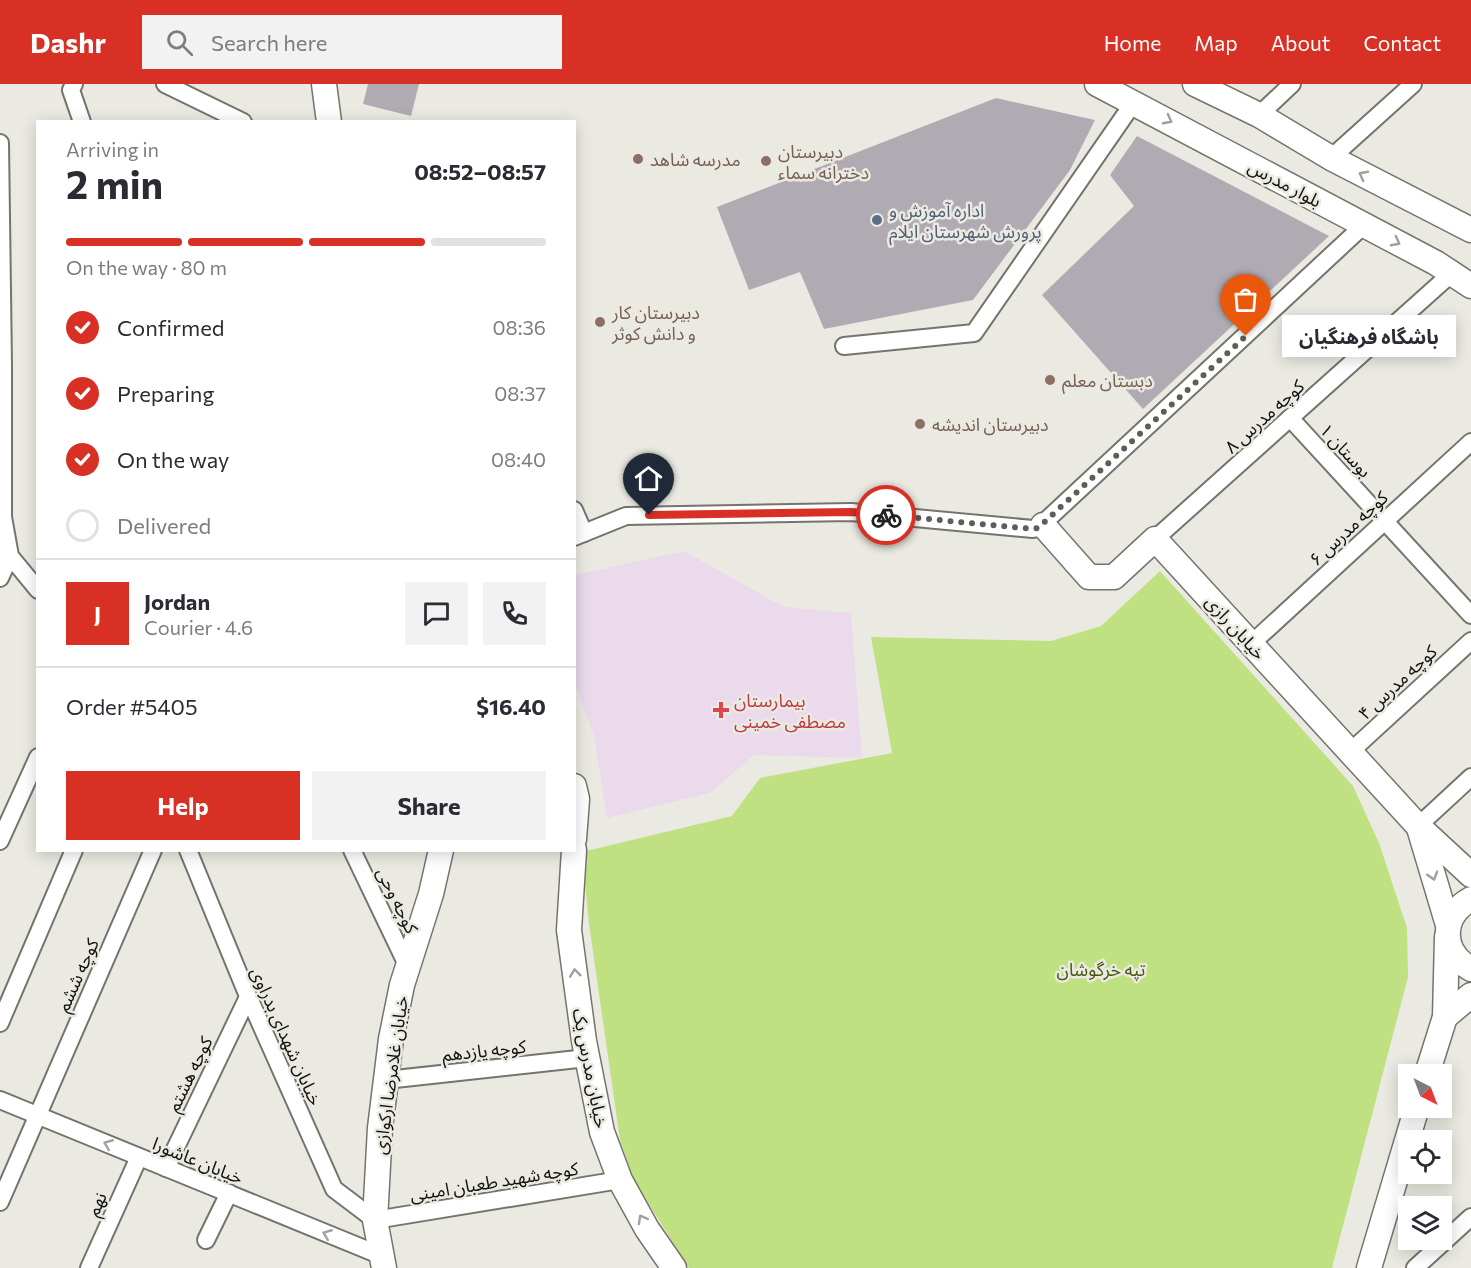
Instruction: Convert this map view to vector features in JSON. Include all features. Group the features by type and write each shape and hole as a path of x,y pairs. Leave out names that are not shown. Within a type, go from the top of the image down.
{"street":[{"path":"74,84 71,90 81,120"},
{"path":"165,84 217,115 236,120"},
{"path":"324,84 328,120"},
{"name":"بلوار مدرس","path":"1097,84 1364,225 1461,280"},
{"path":"1195,84 1259,115 1331,158 1471,230"},
{"path":"1259,115 1292,84"},
{"path":"1331,158 1413,84"},
{"path":"844,346 974,333 1134,102"},
{"path":"0,143 5,555 0,578"},
{"path":"576,520 579,535 626,516 851,512 1033,529 1043,525 1364,225"},
{"name":"کوچه مدرس ۸","path":"1155,539 1290,418 1461,280"},
{"name":"بوستان ۱","path":"1290,418 1471,615"},
{"name":"کوچه مدرس ۶","path":"1251,644 1471,442"},
{"path":"1043,525 1089,578 1114,577 1155,539"},
{"name":"خیابان رازی","path":"1155,539 1418,826 1471,875"},
{"path":"5,555 36,588"},
{"name":"کوچه مدرس ۴","path":"1350,752 1471,641"},
{"path":"0,841 36,761"},
{"path":"1471,777 1418,826 1455,957 1471,969"},
{"path":"576,795 576,812"},
{"path":"0,1023 73,852"},
{"name":"کوچه ششم","path":"0,1202 152,852"},
{"name":"خیابان شهدای بدراوی","path":"189,852 248,997 334,1189 375,1220"},
{"name":"کوچه وحی","path":"353,852 408,967"},
{"name":"خیابان غلامرضا ارکوازی","path":"383,1262 375,1220 380,1128 391,1039 408,967 431,894 441,852"},
{"name":"خیابان مدرس یک","path":"574,852 569,930 587,1058 602,1132 620,1180 647,1229 674,1268"},
{"path":"1430,1064 1445,1017 1448,931 1453,914 1460,905 1471,899"},
{"path":"1445,1017 1471,995"},
{"name":"کوچه هشتم","path":"166,1168 248,997"},
{"name":"کوچه یازدهم","path":"386,1080 587,1058"},
{"name":"خیابان عاشورا","path":"0,1100 229,1194 383,1262"},
{"path":"1369,1268 1414,1118"},
{"name":"نهم","path":"89,1268 139,1157"},
{"name":"کوچه شهید طعبان امینی","path":"375,1220 620,1180"},
{"path":"206,1240 229,1194"},
{"path":"1415,1268 1470,1218"}],"shaded area":[{"name":"بیمارستان مصطفی خمینی","path":"684,551 784,607 851,613 862,758 754,755 710,793 607,818 594,737 576,686 576,575"}],"green space":[{"name":"تپه خرگوشان","path":"1160,571 1353,786 1379,843 1407,928 1408,977 1332,1268 689,1268 635,1182 620,1140 589,924 582,852 732,816 760,778 892,753 871,637 1051,641 1101,626"}],"building":[{"path":"368,84 419,84 411,116 363,104"},
{"name":"اداره آموزش و پرورش شهرستان ایلام","path":"996,98 1095,120 1070,170 973,300 824,329 800,272 749,290 717,207"},
{"path":"1137,136 1329,236 1143,409 1042,295 1134,206 1110,175"}],"way so far":[{"path":"886,515 1038,528 1246,336"}],"place":[{"name":"مدرسه شاهد","path":"638,159"},
{"name":"دبیرستان دخترانه سماء","path":"766,161"},
{"name":"اداره آموزش و پرورش شهرستان ایلام","path":"877,220"},
{"name":"دبیرستان کار و دانش کوثر","path":"600,322"},
{"name":"باشگاه فرهنگیان","path":"1246,336"},
{"name":"دبستان معلم","path":"1050,380"},
{"name":"دبیرستان اندیشه","path":"920,424"},
{"name":"بیمارستان مصطفی خمینی","path":"721,710"}],"route":[{"path":"649,515 851,512 886,515"}]}
